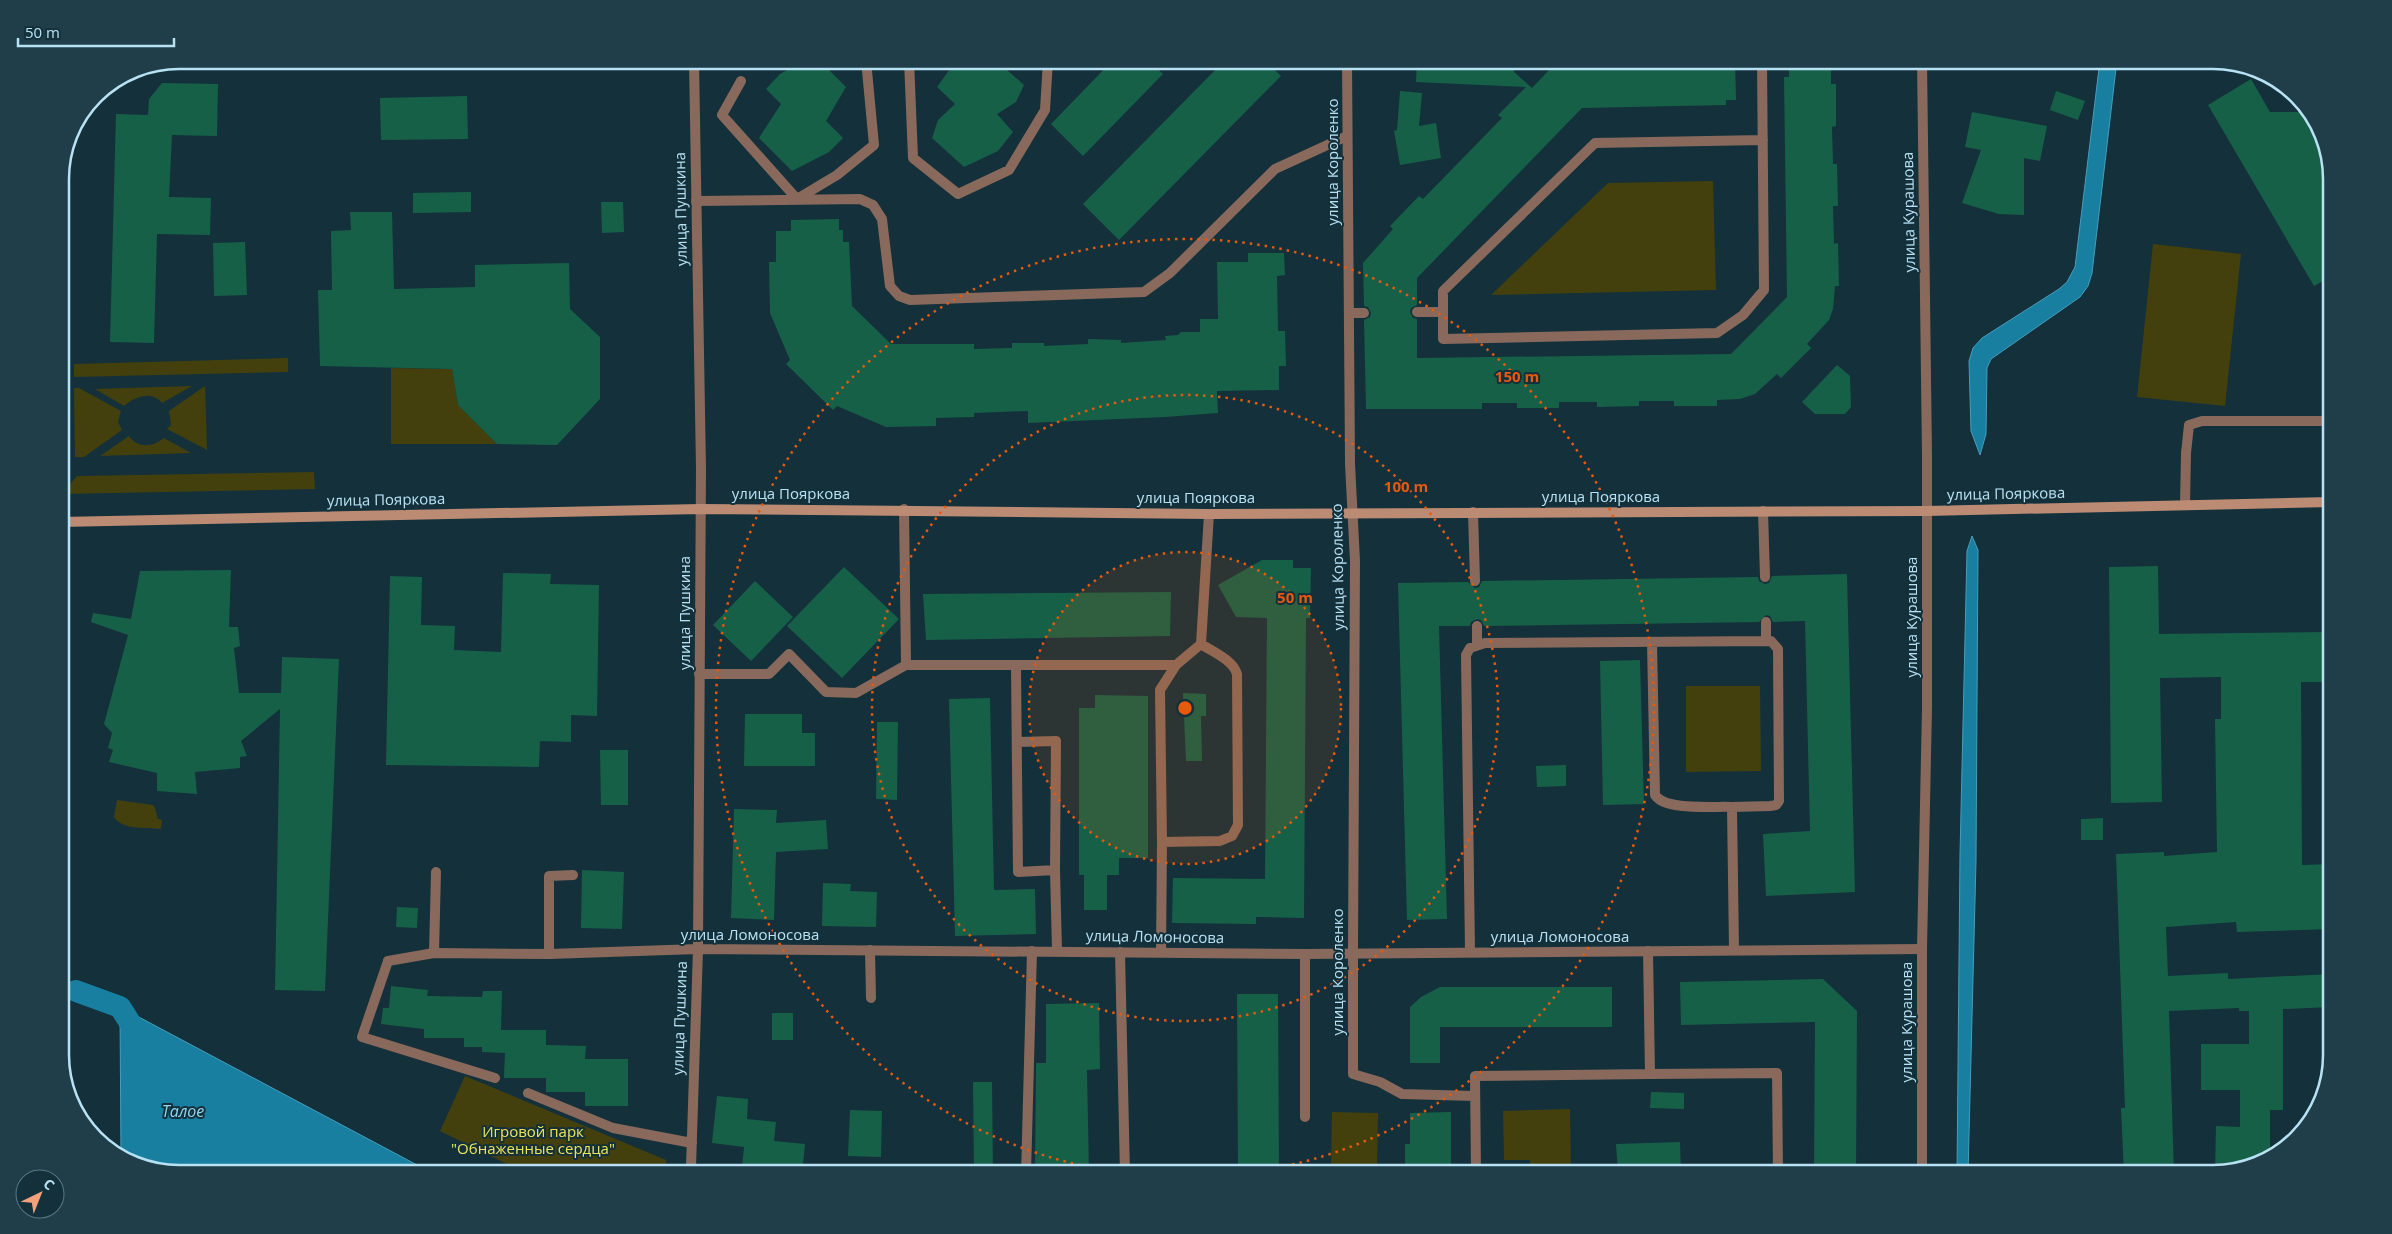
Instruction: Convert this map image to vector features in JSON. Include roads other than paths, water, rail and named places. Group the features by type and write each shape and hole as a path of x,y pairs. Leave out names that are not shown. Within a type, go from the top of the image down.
{"main road":[{"name":"улица Пояркова","path":"69,522 700,509 904,509 1209,514 1763,512 1927,511 2323,502"}],"street":[{"name":"улица Пушкина","path":"692,1165 698,949 700,674 700,509 694,69"},
{"path":"797,199 837,175 874,145 867,69"},
{"path":"909,69 913,158 958,194 1009,170 1045,110 1047,69"},
{"name":"улица Короленко","path":"1347,69 1350,464 1353,513 1353,1074 1380,1082 1402,1094 1475,1096"},
{"path":"1762,69 1763,140 1764,290 1743,315 1717,334 1443,339 1443,292 1596,143 1763,140"},
{"name":"улица Курашова","path":"1922,69 1927,511 1927,708 1922,948 1922,1165"},
{"path":"741,80 722,115 797,199"},
{"path":"696,201 860,199 872,205 882,219 890,286 899,296 910,300 1144,292 1170,273 1274,168 1347,136"},
{"path":"1417,312 1443,312"},
{"path":"1348,313 1364,313"},
{"path":"2185,505 2186,453 2189,425 2202,422 2323,420"},
{"path":"904,509 906,665"},
{"path":"1473,512 1475,581"},
{"path":"1763,512 1765,577"},
{"path":"1161,952 1160,690 1176,665 1201,644 1209,514"},
{"path":"1766,622 1766,641"},
{"path":"1477,626 1477,645"},
{"path":"1470,952 1466,655 1470,648 1485,642 1771,641 1778,649 1779,801 1776,805 1770,806 1732,807 1670,805 1658,800 1655,795 1652,642"},
{"path":"1162,842 1220,841 1232,836 1238,825 1236,668 1201,644"},
{"path":"700,674 769,674 789,654 826,692 856,693 906,665 1176,665"},
{"path":"1016,666 1018,872 1055,870"},
{"path":"1017,742 1056,741 1055,870 1057,951"},
{"path":"1732,807 1734,950"},
{"path":"434,953 436,872"},
{"path":"549,954 549,876 573,875"},
{"name":"улица Ломоносова","path":"495,1078 362,1037 388,961 434,953 549,954 698,949 1305,954 1922,948"},
{"path":"870,950 871,998"},
{"path":"1026,1165 1032,951"},
{"path":"1648,951 1650,1074"},
{"path":"1120,952 1125,1165"},
{"path":"1305,954 1305,1117"},
{"path":"1476,1165 1475,1076 1777,1073 1778,1165"},
{"path":"528,1093 613,1128 692,1143"}],"water":[{"path":"2099,69 2116,69 2092,273 2088,286 2080,297 1991,359 1987,368 1986,434 1980,455 1971,431 1969,361 1973,348 1982,338 2059,289 2067,282 2075,267"},
{"path":"1972,536 1978,550 1976,861 1968,1165 1957,1165 1960,855 1967,551"},
{"name":"Талое","path":"120,1007 417,1165 178,1165 150,1162 121,1149"}],"waterway":[{"path":"76,991 120,1007 136,1032"}],"park label":[{"name":"Игровой парк \"Обнаженные сердца\"","path":"533,1140"}]}
